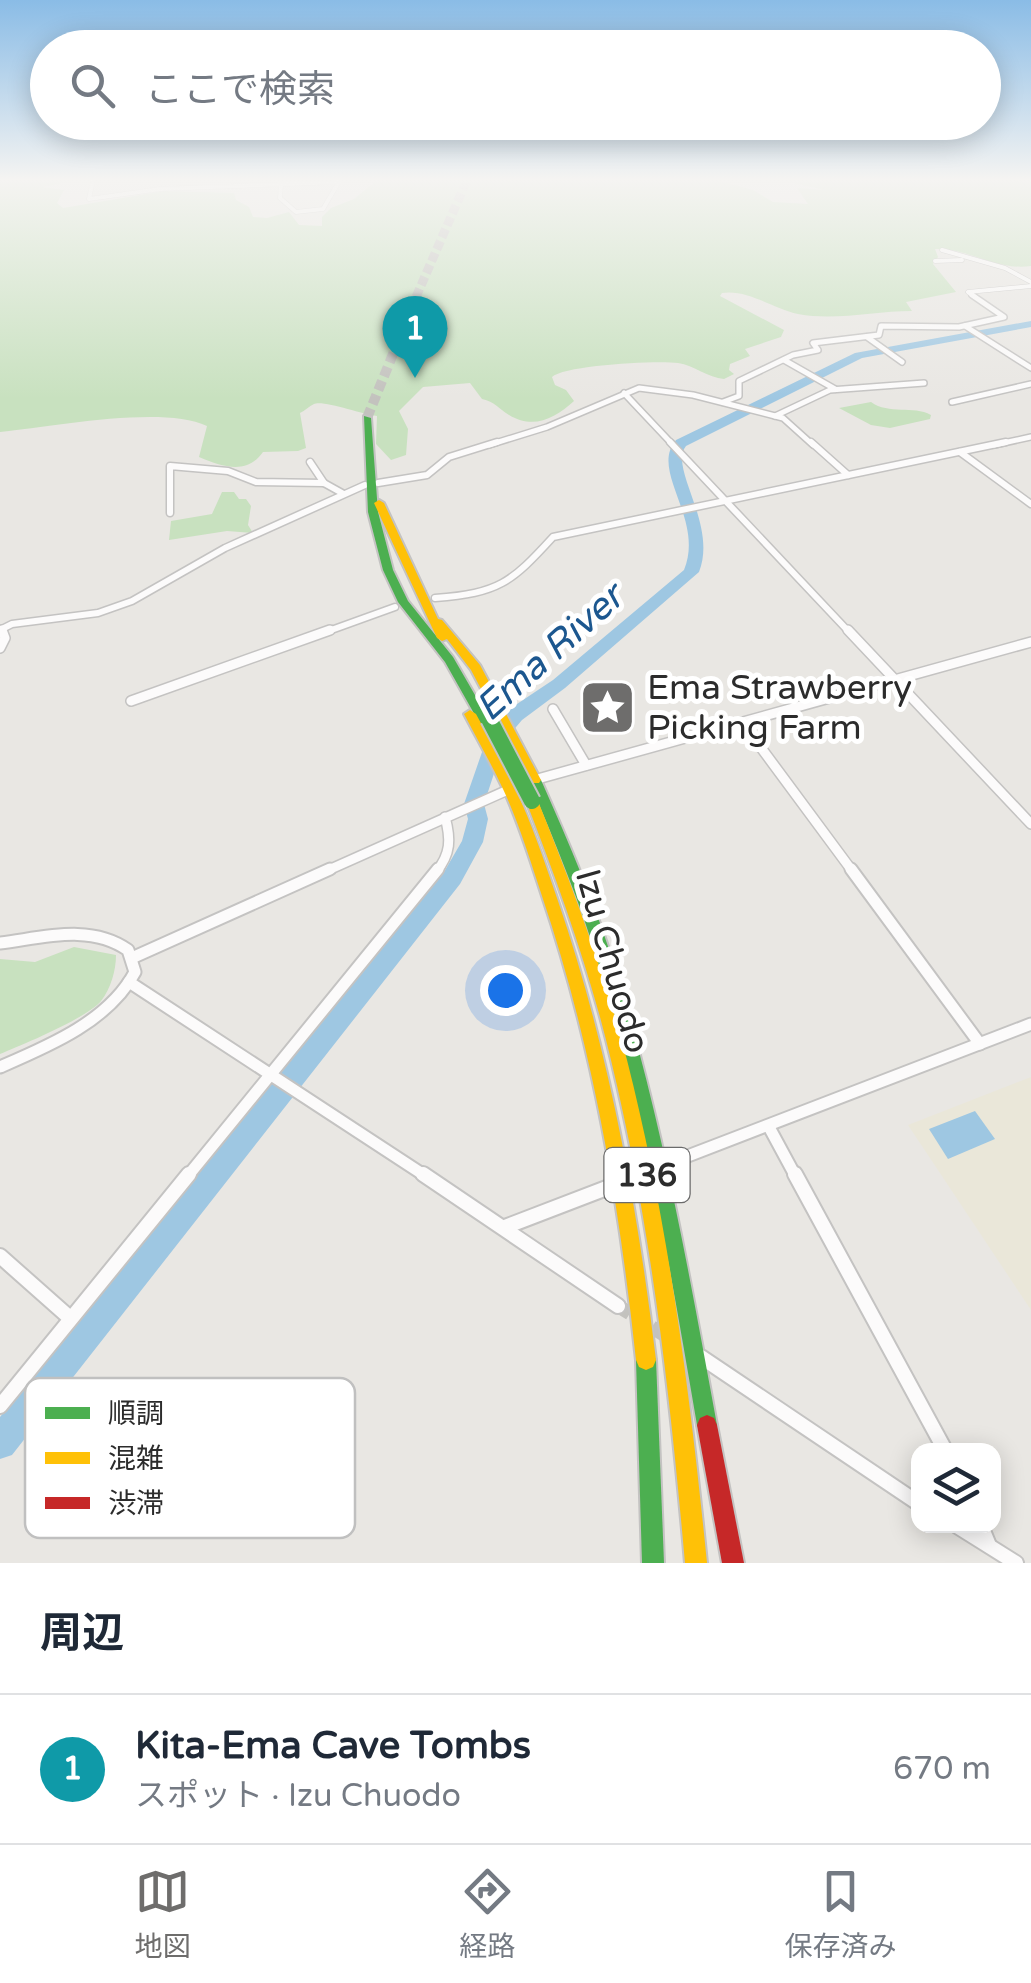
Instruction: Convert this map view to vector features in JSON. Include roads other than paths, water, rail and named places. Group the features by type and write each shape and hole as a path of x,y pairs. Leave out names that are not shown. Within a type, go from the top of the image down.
{"main road":[{"name":"Izu Chuodo","path":"370,418 368,466 381,550 400,596 426,608 448,660 488,722 529,802 586,937 639,1133 669,1311 696,1563"},
{"path":"488,722 520,753 535,780 590,910 637,1068 663,1179 733,1563"},
{"name":"136","path":"488,722 506,781"},
{"path":"506,781 546,879 584,1000 624,1183 648,1361 654,1563"},
{"name":"Izu Chuodo","path":"529,802 578,938 627,1134 660,1309 685,1563"}],"street":[{"path":"950,253 1005,268 1031,283"},
{"path":"935,261 970,260"},
{"path":"722,402 739,396 739,381 784,360 818,350 813,343 880,334 878,328 884,326 965,326 1004,317 968,292 1031,283"},
{"path":"965,326 1031,368"},
{"path":"867,336 902,362"},
{"path":"784,360 836,389"},
{"path":"775,416 836,389 924,382"},
{"path":"952,402 1031,384"},
{"path":"378,484 427,475 449,456 546,427 644,388 775,416 792,424 848,475"},
{"path":"624,393 1031,824"},
{"path":"426,608 516,578 553,537 1031,437"},
{"path":"960,452 1031,504"},
{"path":"310,462 324,482 342,493"},
{"path":"170,513 170,466 228,471 256,482 324,482"},
{"path":"0,648 6,632 2,629 12,624 98,613 132,601 225,548 365,485"},
{"path":"131,701 395,608"},
{"path":"134,958 491,799 506,781 535,780 1031,642"},
{"path":"553,710 586,765"},
{"path":"742,722 980,1044"},
{"path":"0,1406 276,1075 444,862 451,840 445,817"},
{"path":"0,942 71,934 112,942 134,958"},
{"path":"0,1067 76,1029 110,1004 130,982 134,958"},
{"path":"130,982 276,1075 618,1306"},
{"path":"667,1164 1031,1024"},
{"path":"769,1127 942,1443"},
{"path":"505,1228 617,1184"},
{"path":"0,1256 70,1318"},
{"path":"701,1357 911,1498"},
{"path":"970,1533 1016,1563"},
{"path":"984,1533 988,1543"}],"water":[{"path":"975,1111 995,1139 948,1159 929,1129"}],"waterway":[{"name":"Ema River","path":"52,1378 452,878 472,842 478,819 474,804 496,737 515,715 559,684 691,572 698,546 697,532 673,464 674,451 681,443 859,355 1031,324"},
{"name":"Ema River","path":"0,1443 25,1412"}],"tunnel":[{"path":"416,297 435,253"},
{"path":"367,418 417,295"},
{"path":"618,1306 666,1336"}],"place":[{"name":"Kita-Ema Cave Tombs","path":"415,378"},
{"name":"Ema Strawberry Picking Farm","path":"608,707"}]}
